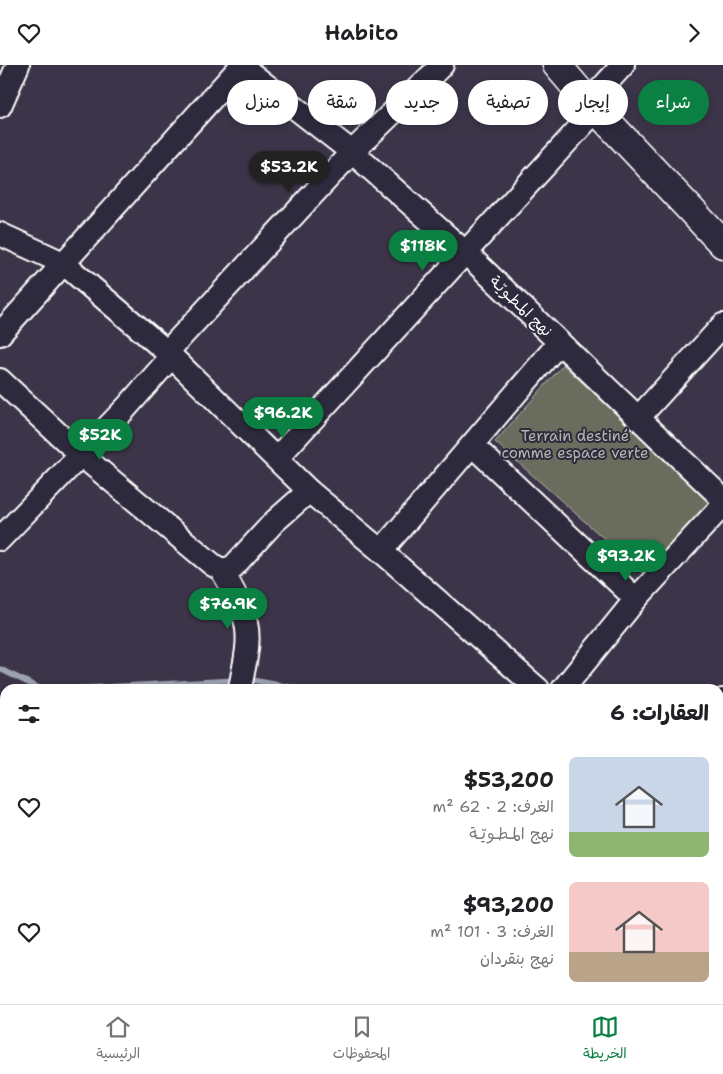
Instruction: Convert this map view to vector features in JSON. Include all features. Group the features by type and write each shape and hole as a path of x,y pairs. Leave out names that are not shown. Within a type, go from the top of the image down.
{"street":[{"path":"0,106 18,65"},
{"path":"0,334 241,65"},
{"name":"نهج المـطـويّـة","path":"241,65 352,152 466,253 723,499"},
{"path":"0,539 81,455 352,152 442,65"},
{"path":"556,65 569,80"},
{"path":"612,80 623,65"},
{"path":"277,458 466,253 576,125"},
{"path":"610,125 723,244"},
{"path":"0,234 63,263 170,354 277,458 308,491 381,551 532,684"},
{"path":"639,417 723,325"},
{"path":"381,551 559,343"},
{"path":"0,380 81,455 213,565 222,570 233,591 246,624 247,639 241,684"},
{"path":"472,445 636,599"},
{"path":"222,570 233,567 274,522 308,491"},
{"path":"567,684 636,599 723,505"}],"green space":[{"name":"Terrain destiné comme espace verte","path":"563,365 711,500 644,574 495,442"}],"waterway":[{"path":"0,669 31,684"},
{"path":"247,679 274,684"},
{"path":"162,684 238,680"}]}
